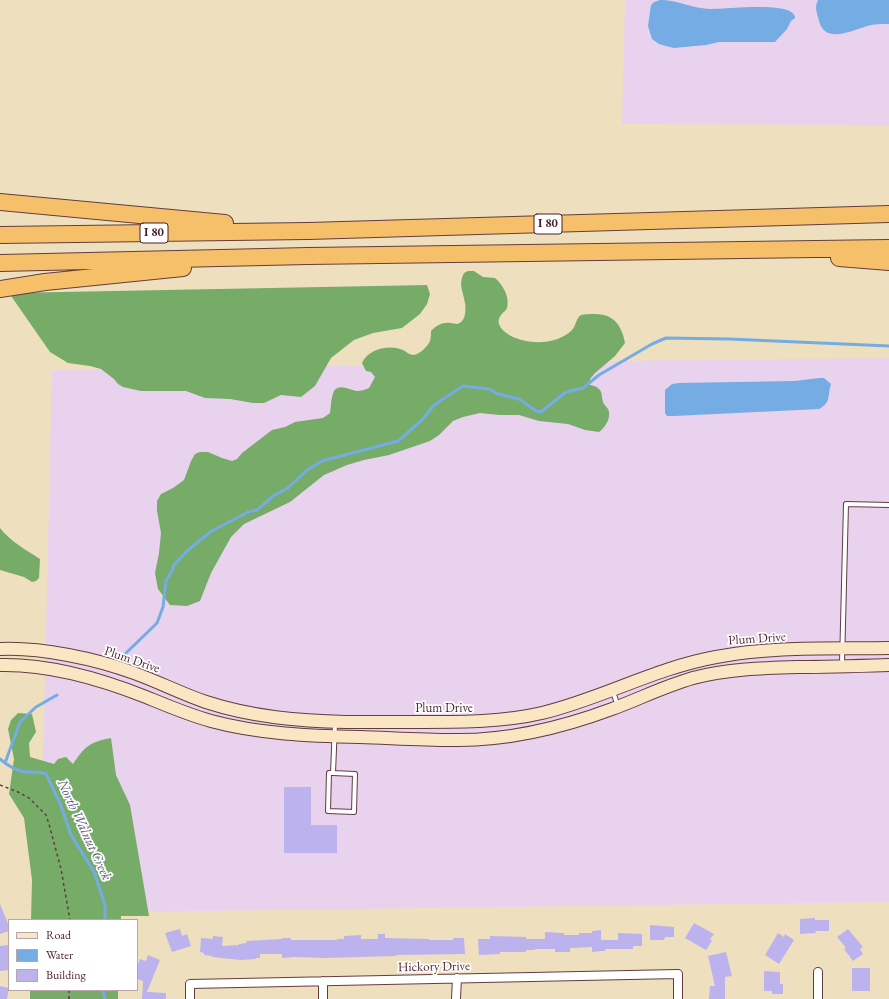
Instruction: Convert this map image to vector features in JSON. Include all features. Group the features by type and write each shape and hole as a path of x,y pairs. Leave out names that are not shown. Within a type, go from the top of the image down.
{"highway":[{"path":"0,202 308,231"},
{"path":"789,217 889,210"},
{"name":"I 80","path":"0,235 308,231 889,214"},
{"name":"I 80","path":"0,263 308,256 889,248"},
{"path":"731,251 889,262"},
{"path":"0,289 45,282 308,256"}],"street":[{"name":"Plum Drive","path":"0,665 52,662 82,658 134,673 188,696 237,711 291,720 335,722 453,722 498,720 539,714 563,708 660,671 716,657 772,650 889,648"},
{"name":"Plum Drive","path":"0,649 35,650 52,662 93,679 212,721 262,731 295,735 453,740 495,738 566,725 658,690 693,678 712,674 758,669 889,665"},
{"path":"818,972 818,999"},
{"name":"Hickory Drive","path":"190,999 190,984 678,974 678,999"},
{"path":"456,999 457,978"},
{"path":"323,981 323,999"}],"lane":[{"path":"842,666 846,504 889,505"},
{"path":"612,690 618,706"},
{"path":"333,773 335,722"},
{"path":"329,773 333,773 355,774 354,812 328,811 329,773"}],"path":[{"path":"0,785 29,798 46,815 62,869 70,919"}],"shaded area":[{"path":"625,0 889,0 889,125 622,124"},
{"path":"889,358 889,902 124,912 42,804 52,370"}],"green space":[{"path":"474,271 483,277 495,278 501,284 507,296 508,304 507,309 499,318 499,325 511,336 518,339 543,342 559,339 572,330 581,315 600,314 615,321 622,331 625,343 615,356 590,379 590,385 595,386 600,390 604,404 608,408 609,415 604,428 599,432 585,430 568,424 539,421 519,415 480,413 453,421 439,435 430,441 389,455 347,465 324,475 290,502 244,524 231,537 211,573 200,601 187,606 170,605 158,589 155,573 161,533 157,511 157,501 161,494 184,480 195,454 200,452 208,452 232,461 237,459 242,453 272,430 285,427 295,422 323,418 330,413 332,396 334,391 339,387 357,391 369,388 375,377 371,372 366,371 362,363 369,354 380,349 397,348 414,355 428,345 431,331 435,327 440,324 457,324 462,321 465,315 465,303 461,281 464,273"},
{"path":"427,285 430,294 427,304 420,314 402,328 373,333 354,340 331,358 315,386 301,397 281,395 264,403 205,398 186,391 141,391 123,387 101,369 68,363 50,352 9,293"},
{"path":"0,528 13,541 40,559 39,578 36,581 32,582 24,577 0,570"},
{"path":"18,713 32,714 36,732 29,743 30,757 54,764 58,759 66,757 73,764 81,753 93,743 111,738 116,775 130,805 149,916 121,916 121,919 31,919 32,880 24,818 9,794 14,759 8,729 11,720"},
{"path":"30,991 118,991 118,999 30,999"}],"water":[{"path":"660,0 709,9 758,7 784,9 792,12 795,18 775,42 719,42 706,45 674,48 659,44 652,39 648,26 651,5"},
{"path":"818,0 889,0 889,24 870,25 839,34 827,32 822,28 819,21 816,8"},
{"path":"824,378 831,384 826,404 819,409 674,416 667,416 665,413 665,390 672,384 795,381"}],"building":[{"path":"284,787 311,787 311,825 337,825 337,853 284,853"},
{"path":"0,904 8,924 8,931 0,934"},
{"path":"815,918 815,920 829,920 829,931 815,931 816,933 800,934 800,919"},
{"path":"694,923 714,934 710,939 712,941 706,950 685,938"},
{"path":"650,925 674,927 674,937 665,937 664,940 650,940"},
{"path":"180,929 182,936 187,934 191,946 172,952 165,933"},
{"path":"848,929 863,947 860,949 863,954 853,961 844,949 846,948 837,937"},
{"path":"601,930 601,940 618,940 618,933 642,934 642,946 633,946 633,949 605,949 605,951 592,952 592,947 570,948 570,952 555,952 555,949 535,949 526,950 526,952 500,952 500,954 479,955 478,939 490,939 490,936 545,939 545,932 564,933 564,935 579,935 579,933 592,933 592,931"},
{"path":"778,933 784,937 785,934 794,940 779,964 765,955"},
{"path":"378,934 385,934 385,938 453,940 453,938 464,938 465,954 282,958 282,954 260,954 260,958 241,960 212,957 204,955 204,953 200,952 201,938 213,939 213,936 223,937 222,946 239,945 247,943 246,941 282,938 291,938 291,940 337,940 344,939 344,936 361,935 361,939 378,939"},
{"path":"8,945 8,970 0,971 0,946"},
{"path":"726,952 732,976 725,977 725,999 709,999 710,986 715,986 708,956"},
{"path":"148,955 160,960 147,992 166,993 166,999 142,999 143,981 138,979 138,964 140,959 146,961"},
{"path":"852,968 870,968 870,991 852,991"},
{"path":"764,971 780,972 780,984 783,984 783,994 772,994 772,991 764,991"},
{"path":"0,986 8,988 7,999 0,999"}],"waterway":[{"path":"125,654 157,623 163,607 166,581 173,569 173,566 187,551 210,532 248,512 257,510 273,496 288,488 307,470 322,461 398,441 422,420 434,405 463,386 489,389 498,394 519,399 536,411 541,412 566,392 583,388 599,375 652,344 666,338 729,339 889,346"},
{"path":"5,763 20,722 36,707 57,695"},
{"name":"North Walnut Creek","path":"0,759 9,766 20,771 46,774 60,803 71,835 94,872 105,905 105,919"},
{"name":"North Walnut Creek","path":"103,991 105,999"}]}
